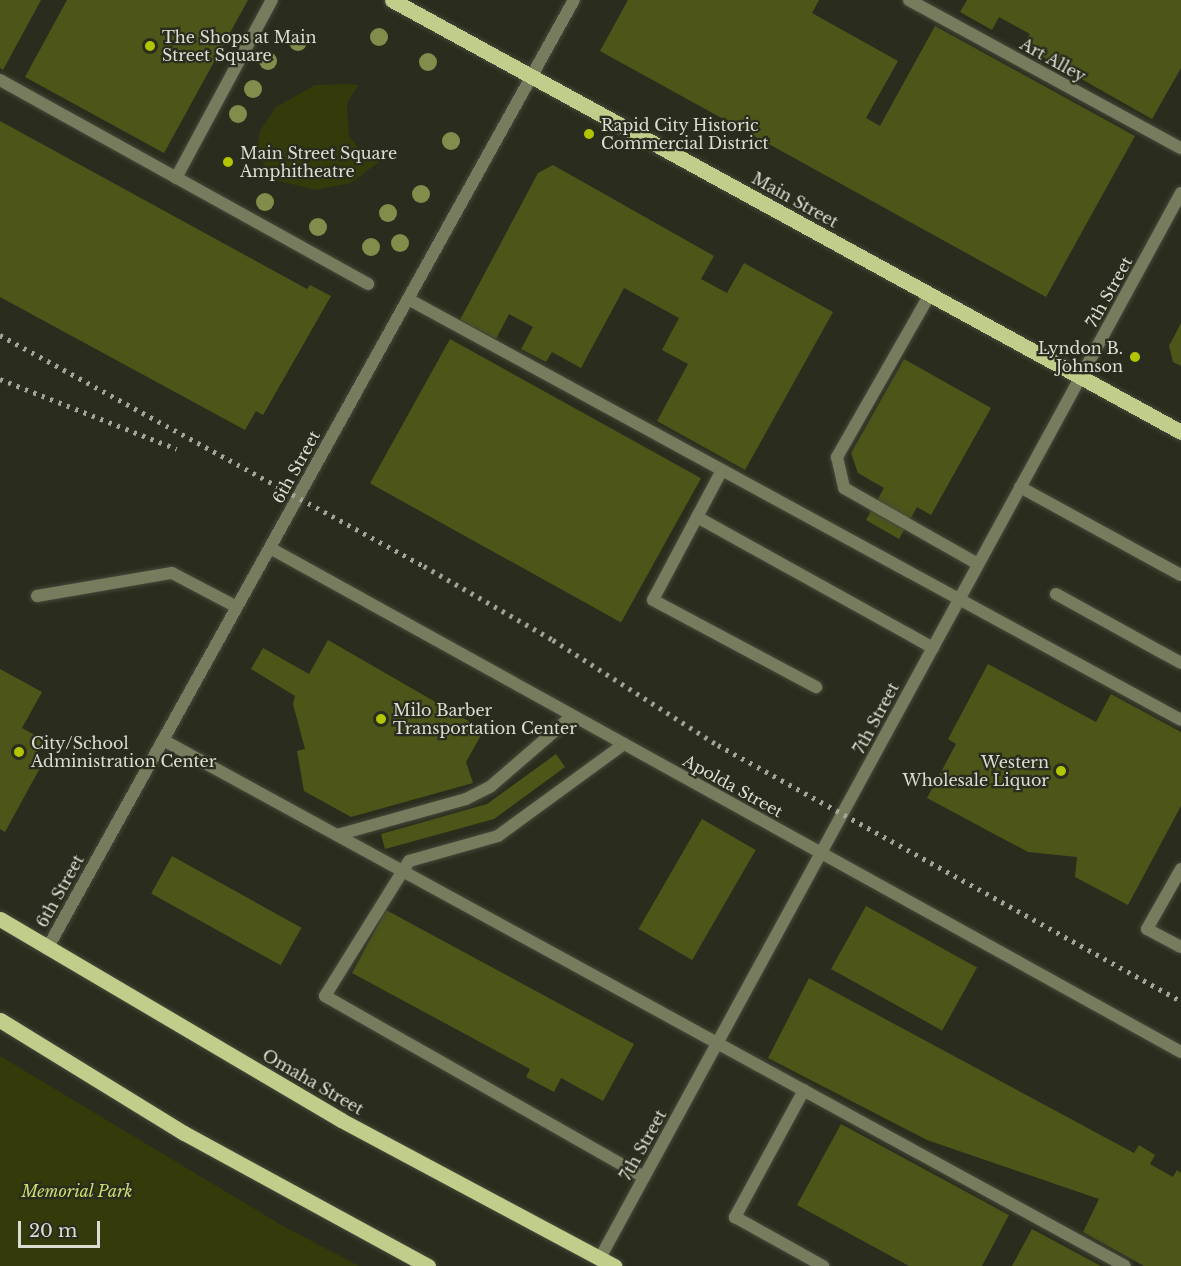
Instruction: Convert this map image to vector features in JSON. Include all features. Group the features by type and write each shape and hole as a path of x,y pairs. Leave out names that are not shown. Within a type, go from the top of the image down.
{"main road":[{"name":"Main Street","path":"392,0 1181,432"},
{"name":"Omaha Street","path":"0,919 47,949 341,1120 614,1266"},
{"path":"0,1020 184,1133 428,1266"}],"street":[{"path":"176,178 272,0"},
{"name":"6th Street","path":"47,949 574,0"},
{"name":"Art Alley","path":"909,0 1181,148"},
{"path":"0,80 368,284"},
{"name":"7th Street","path":"600,1258 1181,194"},
{"path":"930,294 837,457 844,488 978,564"},
{"path":"408,300 1181,720"},
{"path":"722,470 653,600 816,687"},
{"path":"1020,488 1181,575"},
{"path":"697,517 933,648"},
{"name":"Apolda Street","path":"270,548 1181,1052"},
{"path":"37,596 172,573 237,607"},
{"path":"1056,594 1181,663"},
{"path":"337,834 465,799 491,786 572,716"},
{"path":"163,740 1125,1266"},
{"path":"624,744 498,836 409,861 401,870 325,996 644,1177"},
{"path":"1181,869 1148,929 1181,947"},
{"path":"804,1090 735,1217 823,1266"}],"green space":[{"path":"315,85 358,85 347,104 349,136 362,152 379,162 351,183 315,190 279,181 266,171 257,145 260,131 276,107"},
{"name":"Memorial Park","path":"0,1056 283,1226 359,1266 0,1266"}],"building":[{"path":"0,0 41,0 3,70 0,68"},
{"name":"The Shops at Main Street Square","path":"67,0 248,0 164,153 25,77"},
{"path":"628,0 819,0 812,13 898,61 866,118 880,126 935,26 1135,136 1046,297 600,51"},
{"path":"967,0 1181,0 1181,68 1152,119 1023,46 1030,34 999,17 992,30 960,12"},
{"path":"0,121 307,289 310,285 331,296 263,415 256,411 245,430 0,297"},
{"path":"553,165 714,256 701,279 727,293 744,263 833,312 745,470 657,421 688,364 662,350 679,318 624,288 581,368 552,352 546,362 521,349 533,327 509,314 496,339 460,320 538,173"},
{"path":"1181,323 1181,366 1173,362 1169,346"},
{"path":"450,339 701,478 621,622 370,483"},
{"path":"904,359 991,408 931,515 917,507 899,539 866,520 884,488 858,473 851,453"},
{"name":"Milo Barber Transportation Center","path":"328,640 484,730 466,762 473,783 351,817 304,791 297,751 305,749 293,704 295,696 251,669 263,648 309,674"},
{"name":"Western Wholesale Liquor","path":"988,664 1096,722 1111,694 1181,732 1181,806 1128,905 1075,877 1077,857 1028,852 927,798 956,744 948,739"},
{"name":"City/School Administration Center","path":"0,669 42,692 22,728 44,740 31,763 40,768 5,832 0,829"},
{"path":"556,754 565,767 494,819 385,849 381,834 487,804"},
{"path":"702,819 756,850 692,960 638,929"},
{"path":"172,856 301,928 281,965 151,894"},
{"path":"866,906 977,968 942,1031 831,969"},
{"path":"386,910 634,1044 603,1101 561,1078 554,1092 526,1077 530,1069 352,973"},
{"path":"809,978 1134,1153 1139,1145 1155,1155 1150,1164 1173,1177 1177,1170 1181,1173 1181,1266 1144,1266 1083,1232 1099,1199 927,1140 768,1058"},
{"path":"841,1124 1009,1215 982,1266 909,1266 797,1205"},
{"path":"1032,1229 1101,1266 1012,1266"}],"railway":[{"path":"0,335 424,566 553,640 718,745 1181,1001"},
{"path":"0,379 177,449"}],"place":[{"name":"The Shops at Main Street Square","path":"150,46"},
{"name":"Rapid City Historic Commercial District","path":"589,134"},
{"name":"Main Street Square Amphitheatre","path":"228,162"},
{"name":"Lyndon B. Johnson","path":"1135,357"},
{"name":"Milo Barber Transportation Center","path":"381,719"},
{"name":"City/School Administration Center","path":"19,752"},
{"name":"Western Wholesale Liquor","path":"1061,771"}]}
